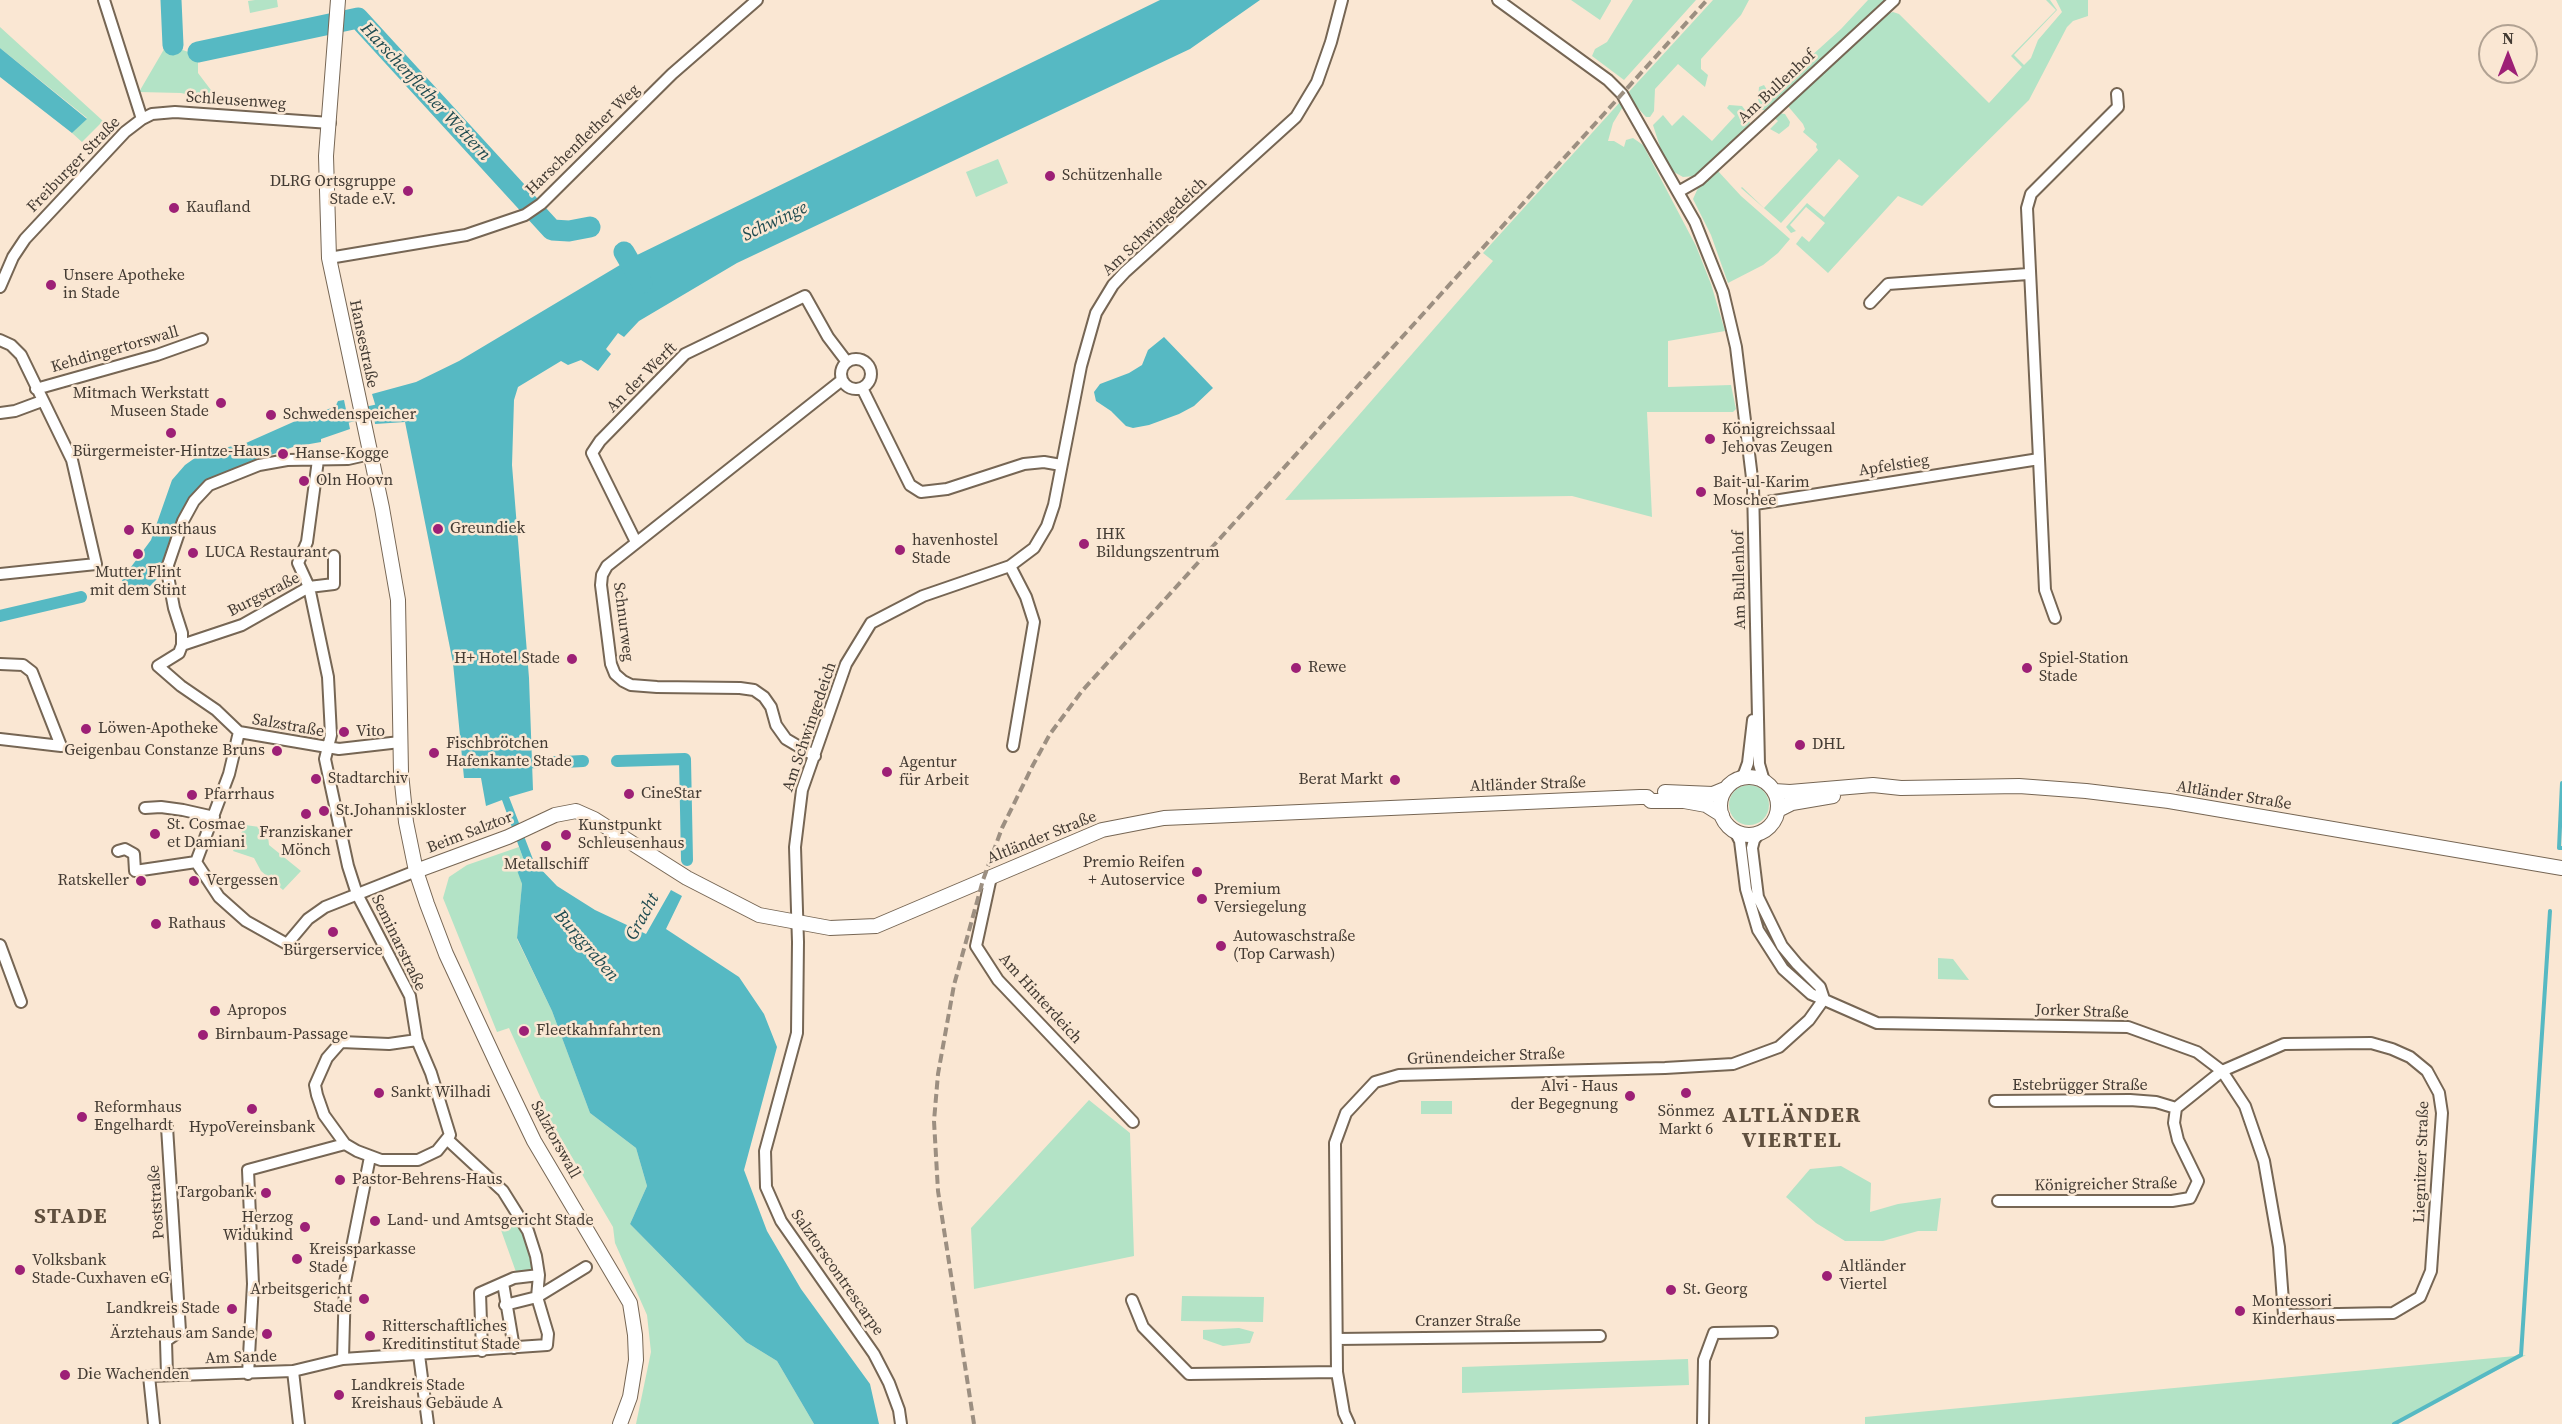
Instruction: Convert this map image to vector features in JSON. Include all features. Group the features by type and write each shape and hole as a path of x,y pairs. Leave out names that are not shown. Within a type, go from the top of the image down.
{"main road":[{"name":"Hansestraße","path":"337,6 326,156 329,258 398,600 400,742 406,822 416,871"},
{"path":"1754,777 1764,781 1774,791 1778,800 1778,810 1772,824 1760,832 1748,834 1735,831 1722,815 1720,803 1725,789 1740,778 1754,777"},
{"name":"Altländer Straße","path":"1774,791 1790,792 1873,785 1901,788"},
{"name":"Altländer Straße","path":"1778,810 1787,804 1805,800 1901,788 2019,786 2169,801 2560,868"},
{"name":"Altländer Straße","path":"1647,797 1651,792 1713,794 1725,789"},
{"name":"Altländer Straße","path":"594,819 687,878 759,915 798,924 830,928 876,926 1102,830 1164,818 1647,797 1651,801 1684,801 1708,805 1722,815"},
{"name":"Beim Salztor","path":"416,871 524,831 567,811 576,811 594,819"},
{"name":"Salztorswall","path":"416,871 446,954 534,1141 630,1303 636,1360 630,1397 620,1424"}],"street":[{"name":"Freiburger Straße","path":"1,281 25,239 125,132 142,118 104,0"},
{"name":"Harschenflether Weg","path":"329,258 466,236 525,215 541,204 672,74 757,0"},
{"name":"Am Schwingedeich","path":"798,924 795,847 802,790 846,664 871,623 923,596 1010,566 1034,548 1047,526 1054,505 1081,366 1096,313 1113,285 1149,249 1296,117 1317,82 1342,0"},
{"name":"Am Bullenhof","path":"1498,0 1617,89 1678,192 1708,251 1732,325 1755,504 1756,693 1748,763 1746,772 1740,778"},
{"name":"Am Bullenhof","path":"1678,192 1699,180 1894,0"},
{"path":"2055,618 2045,590 2026,208 2031,194 2118,107 2117,94"},
{"name":"Schleusenweg","path":"142,118 152,114 175,112 330,123"},
{"path":"1870,303 1888,284 2028,274"},
{"name":"An der Werft","path":"636,542 592,453 600,441 685,354 805,296 828,337 847,362"},
{"name":"Kehdingertorswall","path":"36,389 157,355 202,339"},
{"path":"0,340 11,345 21,356 72,460 96,564 0,574"},
{"path":"860,360 868,365 870,379 862,388 848,388 842,380 841,370 847,362 860,360"},
{"name":"Schnurweg","path":"815,756 786,739 776,725 771,707 764,697 754,690 631,685 615,674 606,632 602,575 607,566 636,542 842,380"},
{"path":"862,388 910,485 921,492 947,489 1024,464 1044,462 1061,465"},
{"path":"0,413 15,411 42,401"},
{"path":"182,645 182,633 174,608 168,565 183,521 194,501 208,485 223,477 260,465 287,460 348,459 370,454"},
{"name":"Apfelstieg","path":"1755,504 2039,459"},
{"name":"Seminarstraße","path":"318,460 307,542 298,563 309,587 328,677 330,735 326,759 348,866 357,894 410,996 417,1040"},
{"name":"Burgstraße","path":"182,645 242,625 309,587 334,584 334,556"},
{"path":"1010,566 1026,597 1034,622 1012,746"},
{"name":"Salzstraße","path":"182,645 178,652 158,666 181,686 216,710 239,732 328,748 400,742"},
{"path":"0,664 23,665 32,672 61,746 0,739"},
{"name":"Am Bullenhof","path":"1756,693 1759,710 1759,768 1764,781"},
{"path":"118,851 125,849 134,854 135,871 196,862 230,774 239,732"},
{"path":"145,808 161,807 214,817"},
{"name":"Jorker Straße","path":"1735,831 1740,838 1746,889 1761,937 1776,960 1794,980 1811,994 1877,1023 2128,1027 2197,1052 2222,1071 2245,1106 2264,1161 2279,1247 2284,1314"},
{"path":"1760,832 1752,848 1758,897 1782,946 1820,987 1824,999"},
{"name":"Beim Salztor","path":"196,862 219,897 246,921 287,944 308,919 325,907 416,871"},
{"name":"Am Hinterdeich","path":"991,877 976,946 998,980 1133,1122"},
{"name":"Salztorscontrescarpe","path":"798,924 796,1034 765,1151 766,1187 780,1221 874,1354 889,1383 899,1410 901,1424"},
{"path":"0,945 21,1002"},
{"name":"Grünendeicher Straße","path":"1348,1424 1337,1372 1335,1143 1346,1113 1375,1082 1399,1075 1733,1064 1779,1047 1809,1020 1824,999"},
{"path":"417,1040 431,1073 450,1135 448,1140 437,1151 418,1160 395,1162 370,1157 345,1144 324,1115 316,1095 315,1085 327,1058 341,1042 389,1044 417,1040"},
{"name":"Liegnitzer Straße","path":"2222,1071 2284,1044 2371,1043 2410,1057 2427,1071 2439,1093 2442,1113 2431,1271 2420,1297 2393,1313 2284,1314"},
{"path":"2176,1108 2222,1071"},
{"name":"Estebrügger Straße","path":"1995,1101 2130,1100 2156,1102 2176,1108"},
{"name":"Königreicher Straße","path":"1998,1201 2172,1201 2190,1198 2198,1181 2178,1140 2174,1123 2176,1108"},
{"name":"Poststraße","path":"167,1127 180,1331 166,1341 167,1375"},
{"path":"293,1371 343,1359 547,1345 548,1334 537,1297 539,1275 531,1238 512,1202 448,1140"},
{"path":"248,1374 253,1284 248,1170 345,1144"},
{"path":"343,1359 345,1282 370,1157"},
{"path":"505,1305 537,1297 586,1267"},
{"path":"482,1351 480,1293 503,1283 539,1275"},
{"path":"503,1283 514,1348"},
{"path":"1132,1300 1143,1327 1189,1374 1337,1372"},
{"path":"1703,1424 1704,1360 1714,1333 1772,1332"},
{"name":"Cranzer Straße","path":"1337,1339 1600,1336"},
{"path":"419,1355 428,1424"},
{"name":"Am Sande","path":"154,1424 149,1376 293,1371 299,1424"}],"green space":[{"path":"277,0 278,7 250,13 248,1"},
{"path":"1571,0 1611,0 1611,1 1600,20"},
{"path":"1633,0 1696,0 1624,80 1592,56 1595,49 1607,42"},
{"path":"1713,0 1749,0 1741,15 1701,59 1701,69 1708,75 1705,87 1678,64 1655,89 1654,111 1650,117 1646,117 1626,95"},
{"path":"1868,0 1887,0 1768,110 1761,110 1758,99 1759,87 1764,85 1769,93 1789,81 1800,72 1799,67 1841,29"},
{"path":"2046,0 2050,0 2057,10 2014,55 2024,65 2031,58 2038,40 2062,12 2056,0 2088,0 2088,16 2073,21 2067,27 2029,100 1922,206 1898,196 1828,273 1796,244 1802,236 1809,242 1825,223 1806,207 1790,225 1796,231 1791,233 1786,227 1807,203 1824,217 1859,176 1839,159 1781,223 1741,188 1764,208 1818,150 1817,144 1803,132 1805,129 1803,124 1787,105 1887,14 1893,12 1899,14 1989,103 2022,67 2011,56 2056,10"},
{"path":"0,27 103,121 82,142 72,133 87,118 0,48"},
{"path":"170,39 170,46 198,55 198,73 220,102 181,93 139,92"},
{"path":"1621,101 1624,105 1613,123 1608,141 1614,141 1624,147 1626,140 1633,138 1643,145 1696,246 1711,284 1725,331 1668,341 1668,387 1731,385 1736,409 1733,412 1647,412 1652,517 1572,496 1285,500 1493,261 1483,253"},
{"path":"1729,105 1742,106 1749,115 1750,126 1695,176 1683,177 1674,172 1662,153 1653,125 1663,115 1672,126 1683,115 1712,141 1735,116 1727,108"},
{"path":"1778,113 1785,114 1790,122 1789,126 1779,134 1770,129 1778,121 1774,118"},
{"path":"998,159 1008,183 976,197 966,172"},
{"path":"1717,170 1741,196 1790,239 1763,265 1728,283 1711,235 1693,199 1698,188"},
{"path":"1749,785 1763,791 1769,805 1763,819 1749,825 1735,819 1729,805 1735,791"},
{"path":"245,825 267,828 269,845 301,871 283,890 261,871 254,858 233,851"},
{"path":"519,847 526,866 518,870 522,884 517,939 552,1011 590,1113 636,1148 647,1186 630,1224 746,1342 777,1361 814,1424 636,1424 651,1352 647,1315 615,1243 613,1227 552,1123 509,1028 497,1032 443,898 449,877 467,865"},
{"path":"1938,958 1953,959 1969,980 1938,979"},
{"path":"1089,1100 1130,1133 1134,1256 974,1289 971,1228"},
{"path":"1421,1101 1452,1101 1452,1114 1421,1114"},
{"path":"1841,1166 1871,1183 1870,1212 1898,1204 1941,1198 1937,1231 1918,1231 1883,1241 1845,1241 1816,1223 1786,1197 1810,1169"},
{"path":"516,1221 527,1239 533,1269 531,1271 516,1272 501,1230"},
{"path":"1182,1296 1264,1297 1263,1322 1181,1321"},
{"path":"1239,1328 1254,1332 1250,1343 1223,1346 1203,1339 1203,1330"},
{"path":"2526,1355 2393,1424 1865,1424 1865,1417"},
{"path":"1688,1359 1689,1385 1462,1393 1462,1367"}],"water":[{"name":"Burggraben","path":"1160,0 1260,0 1190,49 737,263 639,321 624,337 618,333 606,349 611,354 598,371 581,360 568,365 561,361 518,387 514,400 512,465 529,678 533,790 509,797 534,862 557,886 595,910 646,934 671,890 682,896 666,929 739,977 764,1014 777,1047 744,1170 767,1231 801,1289 870,1384 879,1424 814,1424 777,1361 746,1342 630,1224 647,1186 636,1148 590,1113 552,1011 517,938 522,884 517,870 526,866 502,800 486,806 481,778 464,778 453,663 405,422 375,424 374,415 378,414 372,394 416,382 459,361 635,256"},
{"path":"0,48 87,119 72,133 0,77"},
{"path":"1164,337 1213,388 1194,406 1179,414 1149,425 1133,428 1126,426 1111,411 1096,401 1094,392 1100,384 1129,373 1142,365 1148,350"},
{"path":"344,400 350,429 321,439 321,442 293,447 237,467 212,479 195,492 175,524 163,573 140,596 134,591 127,593 122,580 128,576 131,567 151,540 172,480 185,465 202,453 246,443 309,415 335,407 338,401"}],"waterway":[{"name":"Harschenflether Wettern","path":"171,0 173,45"},
{"name":"Harschenflether Wettern","path":"198,52 358,18 552,230 569,231 590,227"},
{"name":"Harschenflether Wettern","path":"624,252 642,283"},
{"name":"Schwinge","path":"333,420 392,407"},
{"path":"0,616 81,597"},
{"name":"Gracht","path":"617,761 685,759 687,860"},
{"name":"Gracht","path":"564,762 583,761"},
{"name":"Gracht","path":"515,763 538,762"},
{"name":"Gracht","path":"545,762 554,762"},
{"path":"2562,783 2559,848 2562,848"},
{"path":"2394,1424 2521,1355 2550,911"}],"railway":[{"path":"974,1424 938,1191 934,1121 938,1074 954,985 983,880 1002,828 1033,765 1050,734 1082,691 1707,0"}],"place":[{"name":"Schützenhalle","path":"1050,176"},
{"name":"DLRG Ortsgruppe Stade e.V.","path":"408,191"},
{"name":"Kaufland","path":"174,208"},
{"name":"Unsere Apotheke in Stade","path":"51,285"},
{"name":"Mitmach Werkstatt Museen Stade","path":"221,403"},
{"name":"Schwedenspeicher","path":"271,415"},
{"name":"Bürgermeister-Hintze-Haus","path":"171,433"},
{"name":"Königreichssaal Jehovas Zeugen","path":"1710,439"},
{"name":"Hanse-Kogge","path":"283,454"},
{"name":"Oln Hoovn","path":"304,481"},
{"name":"Bait-ul-Karim Moschee","path":"1701,492"},
{"name":"Greundiek","path":"438,529"},
{"name":"Kunsthaus","path":"129,530"},
{"name":"IHK Bildungszentrum","path":"1084,544"},
{"name":"havenhostel Stade","path":"900,550"},
{"name":"LUCA Restaurant","path":"193,553"},
{"name":"Mutter Flint mit dem Stint","path":"138,554"},
{"name":"H+ Hotel Stade","path":"572,659"},
{"name":"Rewe","path":"1296,668"},
{"name":"Spiel-Station Stade","path":"2027,668"},
{"name":"Löwen-Apotheke","path":"86,729"},
{"name":"Vito","path":"344,732"},
{"name":"DHL","path":"1800,745"},
{"name":"Geigenbau Constanze Bruns","path":"277,751"},
{"name":"Fischbrötchen Hafenkante Stade","path":"434,753"},
{"name":"Agentur für Arbeit","path":"887,772"},
{"name":"Stadtarchiv","path":"316,779"},
{"name":"Berat Markt","path":"1395,780"},
{"name":"CineStar","path":"629,794"},
{"name":"Pfarrhaus","path":"192,795"},
{"name":"St.Johanniskloster","path":"324,811"},
{"name":"Franziskaner Mönch","path":"306,814"},
{"name":"St. Cosmae et Damiani","path":"155,834"},
{"name":"Kunstpunkt Schleusenhaus","path":"566,835"},
{"name":"Metallschiff","path":"546,846"},
{"name":"Premio Reifen + Autoservice","path":"1197,872"},
{"name":"Ratskeller","path":"141,881"},
{"name":"Vergessen","path":"194,881"},
{"name":"Premium Versiegelung","path":"1202,899"},
{"name":"Rathaus","path":"156,924"},
{"name":"Bürgerservice","path":"333,932"},
{"name":"Autowaschstraße (Top Carwash)","path":"1221,946"},
{"name":"Apropos","path":"215,1011"},
{"name":"Fleetkahnfahrten","path":"524,1031"},
{"name":"Birnbaum-Passage","path":"203,1035"},
{"name":"Sankt Wilhadi","path":"379,1093"},
{"name":"Sönmez Markt 6","path":"1686,1093"},
{"name":"Alvi - Haus der Begegnung","path":"1630,1096"},
{"name":"HypoVereinsbank","path":"252,1109"},
{"name":"Reformhaus Engelhardt","path":"82,1117"},
{"name":"Pastor-Behrens-Haus","path":"340,1180"},
{"name":"Targobank","path":"266,1193"},
{"name":"Land- und Amtsgericht Stade","path":"375,1221"},
{"name":"Herzog Widukind","path":"305,1227"},
{"name":"Kreissparkasse Stade","path":"297,1259"},
{"name":"Volksbank Stade-Cuxhaven eG","path":"20,1270"},
{"name":"Altländer Viertel","path":"1827,1276"},
{"name":"St. Georg","path":"1671,1290"},
{"name":"Arbeitsgericht Stade","path":"364,1299"},
{"name":"Landkreis Stade","path":"232,1309"},
{"name":"Montessori Kinderhaus","path":"2240,1311"},
{"name":"Ärztehaus am Sande","path":"267,1334"},
{"name":"Ritterschaftliches Kreditinstitut Stade","path":"370,1336"},
{"name":"Die Wachenden","path":"65,1375"},
{"name":"Landkreis Stade Kreishaus Gebäude A","path":"339,1395"}],"district":[{"name":"ALTLÄNDER VIERTEL","path":"1792,1128"},
{"name":"STADE","path":"71,1217"}]}
